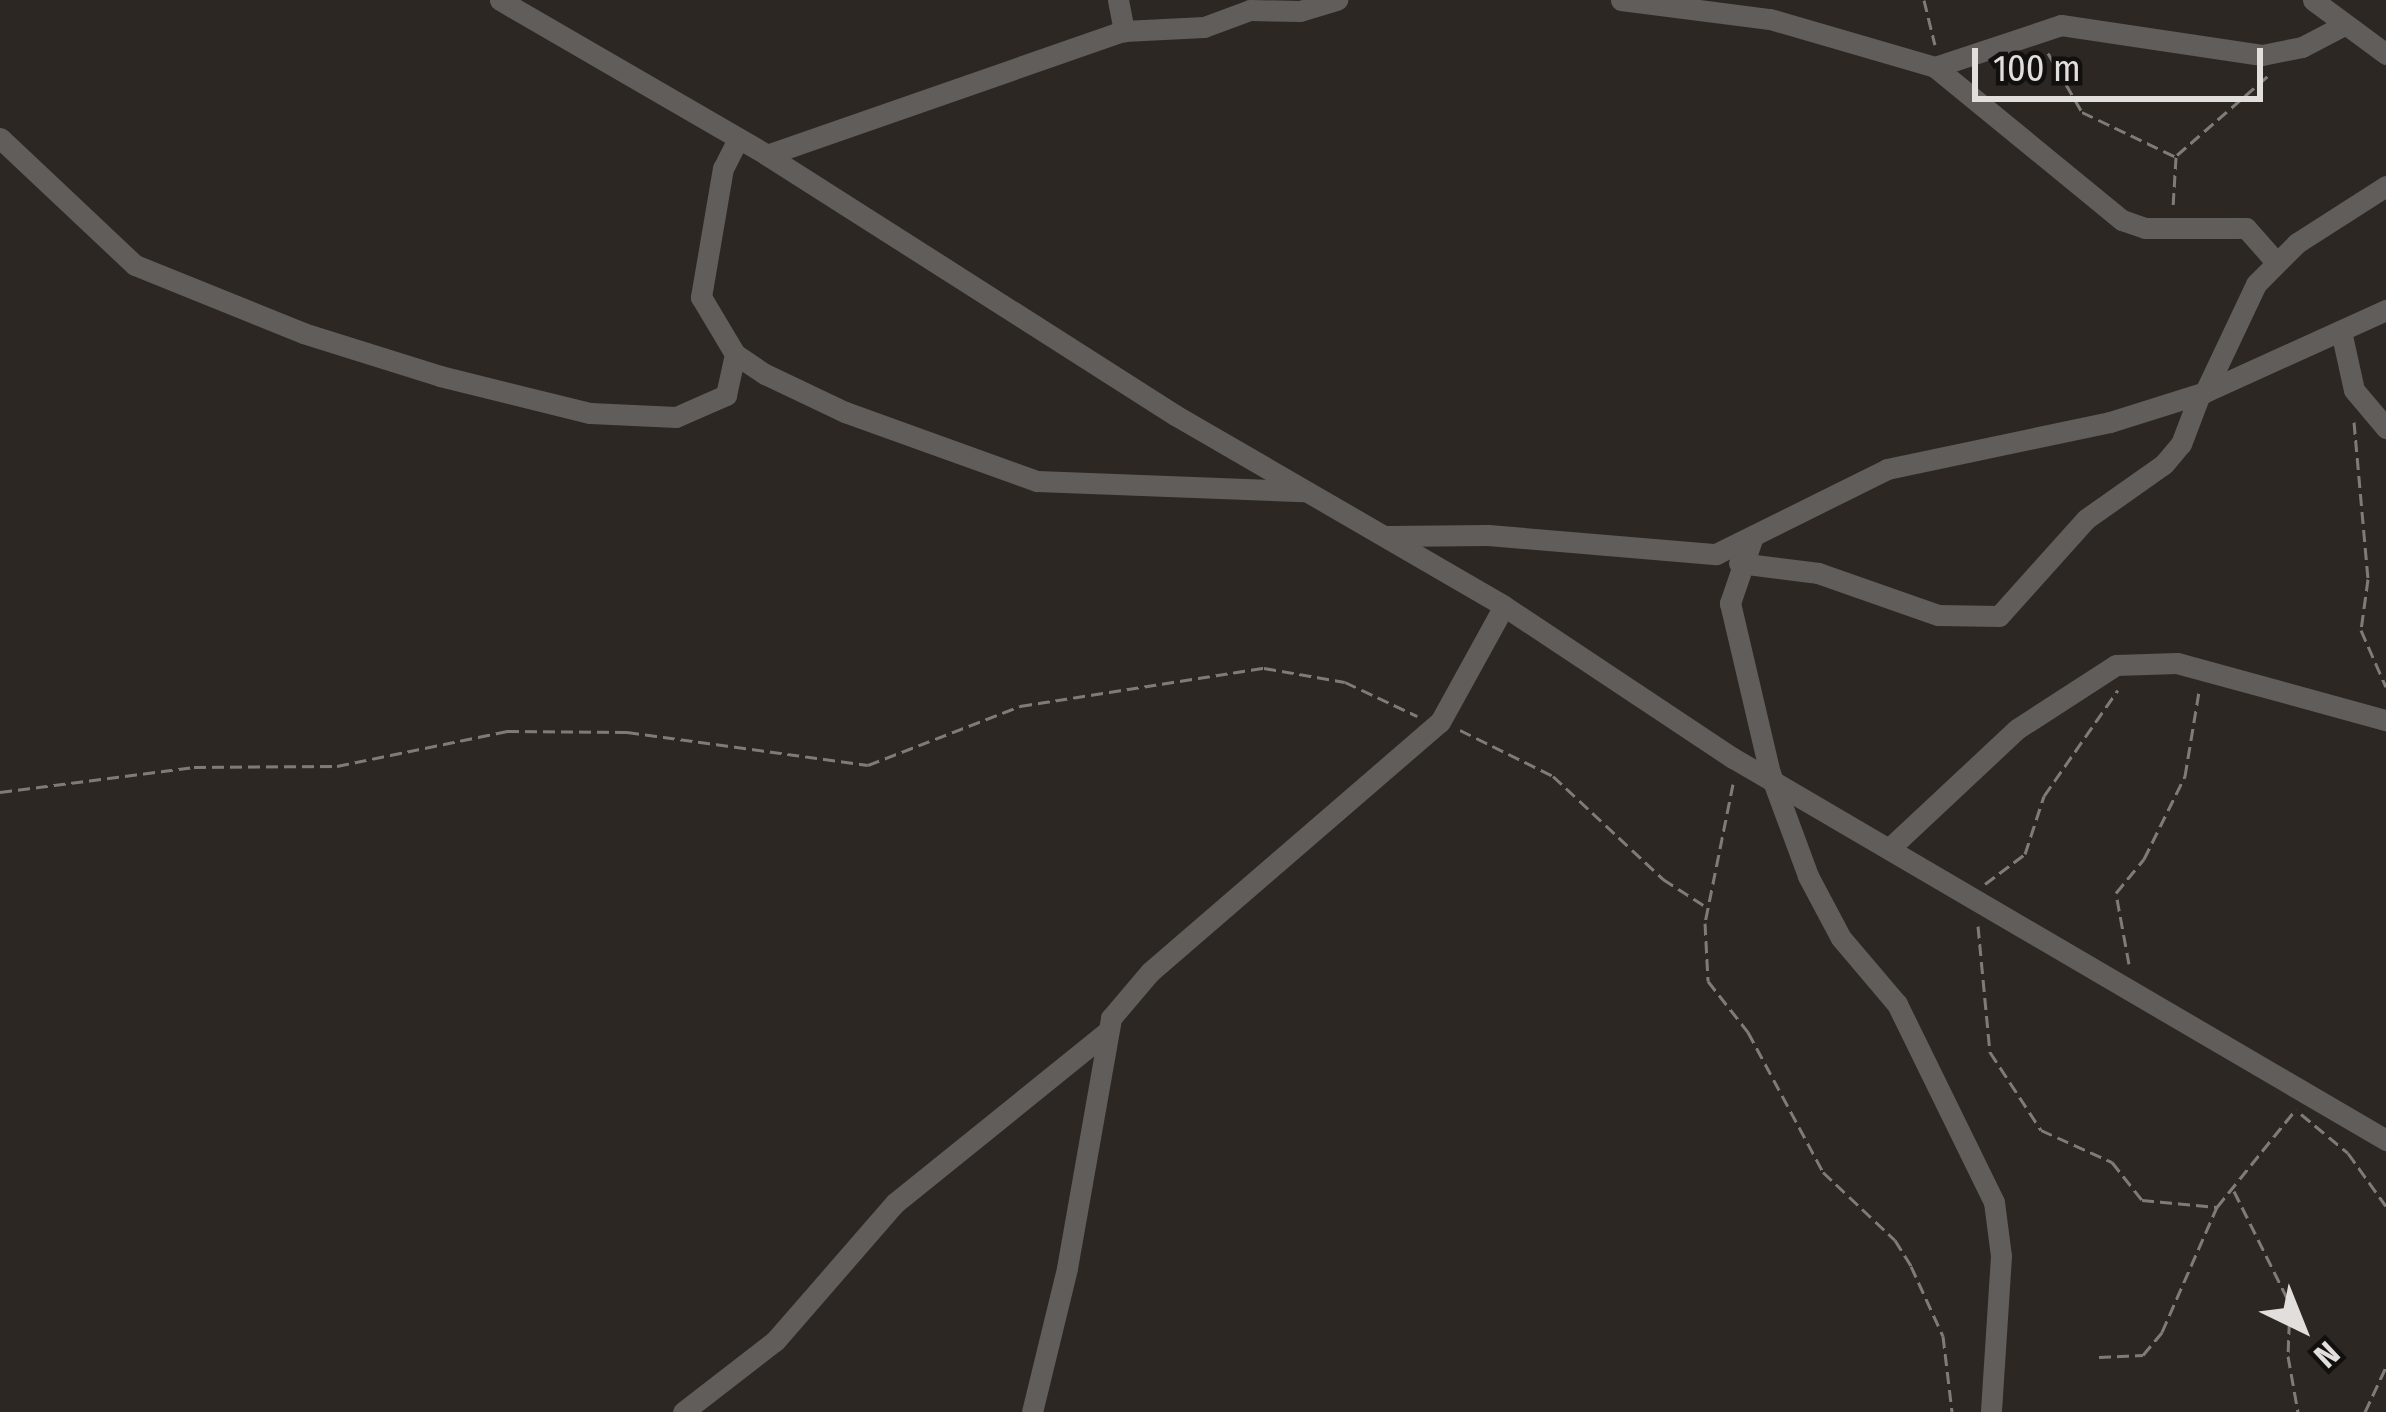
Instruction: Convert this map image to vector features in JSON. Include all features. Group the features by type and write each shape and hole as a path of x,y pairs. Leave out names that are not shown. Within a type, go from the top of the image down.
{"street":[{"path":"500,0 736,143 767,155 1174,415 1504,606 1733,758 1770,773 2134,989 2297,1099 2386,1140"},
{"path":"1118,0 1124,31"},
{"path":"767,155 1124,31 1204,27 1250,10 1300,10 1337,0"},
{"path":"1621,0 1770,19 1938,66 2122,220 2246,228 2276,262"},
{"path":"2313,0 2386,54"},
{"path":"1938,66 2036,31 2083,23 2262,55 2302,47 2344,25"},
{"path":"0,138 135,265 304,333 460,382 590,412 676,417 726,394 735,354"},
{"path":"736,143 723,168 701,297 735,354 814,400 1037,481 1310,491"},
{"path":"1739,563 1818,573 1938,615 1999,616 2086,519 2164,464 2188,431 2235,318 2276,262 2386,186"},
{"path":"1386,536 1489,535 1716,554 1888,469 2110,422 2203,393 2386,310"},
{"path":"2341,331 2354,390 2386,428"},
{"path":"1752,538 1739,563 1730,603 1770,773 1808,876 1841,938 1897,1004 1994,1202 2001,1256 1990,1412"},
{"path":"1032,1412 1067,1268 1108,1031 1126,995 1440,722 1504,606"},
{"path":"1892,846 2054,702 2116,665 2142,661 2191,667 2386,719"},
{"path":"682,1412 775,1341 896,1203 1108,1031"}],"path":[{"path":"1924,0 1938,66"},
{"path":"2036,31 2082,112 2176,157"},
{"path":"2168,226 2176,157 2206,123 2276,71"},
{"path":"2354,390 2368,579 2361,630 2386,687"},
{"path":"2142,661 2044,796 2025,854 1981,899 1978,929 1990,1052 2031,1118 2052,1138 2125,1172 2142,1200 2217,1207"},
{"path":"2134,989 2116,893 2144,860 2185,776 2199,691 2191,667"},
{"path":"0,792 194,767 337,766 507,731 627,732 868,765 1020,706 1264,668 1345,682 1553,776 1663,879 1708,908"},
{"path":"1733,758 1733,806 1708,908 1706,958 1715,999 1748,1032 1823,1172 1895,1240 1911,1266 1943,1336 1952,1412"},
{"path":"2099,1357 2143,1355 2153,1343 2197,1268 2217,1207 2297,1099 2348,1153 2386,1206"},
{"path":"2233,1189 2290,1304 2288,1356 2298,1412"},
{"path":"2365,1412 2386,1367"}]}
